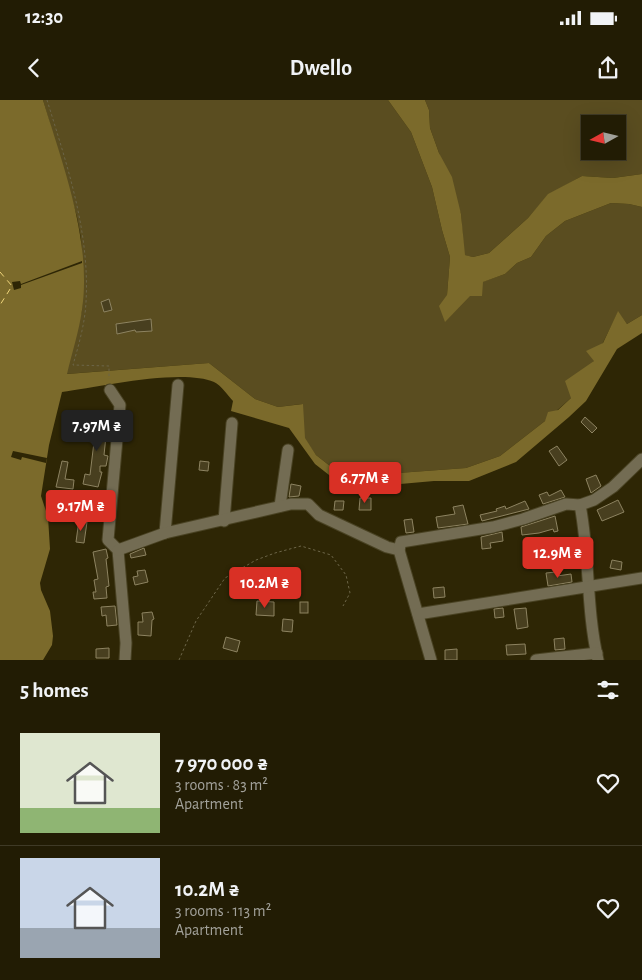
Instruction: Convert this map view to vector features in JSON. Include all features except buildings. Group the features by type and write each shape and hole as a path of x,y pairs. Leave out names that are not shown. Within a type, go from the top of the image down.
{"street":[{"path":"165,533 178,384"},
{"path":"110,390 120,405 108,540 118,550 126,643 125,660"},
{"path":"224,521 232,423"},
{"path":"280,506 288,450"},
{"path":"431,660 399,550 401,542 493,527 566,504 580,504 594,500 614,486 642,459"},
{"path":"118,550 165,533 224,521 291,504 308,504 319,515 387,547 399,550"},
{"path":"536,660 598,657 588,586 584,528 580,504"},
{"path":"418,614 642,578"}],"path":[{"path":"47,100 77,202 85,248 86,301 82,335 73,365 109,366 110,390"},
{"path":"179,660 196,620 225,578 256,560 275,553 301,546 331,555 346,575 350,593 343,606"}],"shaded area":[{"path":"0,100 43,100 74,204 83,257 84,284 81,318 67,374 209,363 255,399 278,407 303,404 305,438 316,455 344,477 466,468 500,456 545,421 548,412 558,410 571,398 565,381 594,361 586,351 603,343 618,311 627,324 642,315 642,333 617,349 586,401 569,417 516,462 469,481 348,486 338,482 315,464 289,428 231,411 233,401 222,388 217,383 200,378 182,377 140,380 62,392 49,445 41,496 48,517 50,549 40,583 50,611 53,636 52,645 43,660 0,660"},
{"path":"43,100 388,100 411,132 432,187 450,257 445,321 482,282 505,274 517,263 531,257 546,236 565,221 611,203 642,207 642,315 627,324 618,312 594,361 571,398 500,456 466,468 344,477 316,455 304,438 302,404 278,407 255,399 209,363 66,374 82,310 81,238 77,217"},
{"path":"388,100 425,100 429,110 430,128 439,153 452,177 461,214 465,255 473,257 489,253 528,218 548,194 582,176 613,178 642,174 642,207 611,203 565,221 546,236 531,257 517,263 505,274 483,282 482,296 470,296 445,322 439,306 447,295 450,257 432,187 411,132"},
{"path":"425,100 642,100 642,174 613,178 582,176 548,195 528,218 489,253 473,257 464,255 461,214 430,128 429,110"}],"pier":[{"path":"82,261 82,263 21,285 21,288 14,290 12,282 20,281 21,284"},
{"path":"13,451 47,458 46,463 22,457 21,460 11,457"}],"ferry route":[{"path":"0,272 12,286 0,305"}]}
